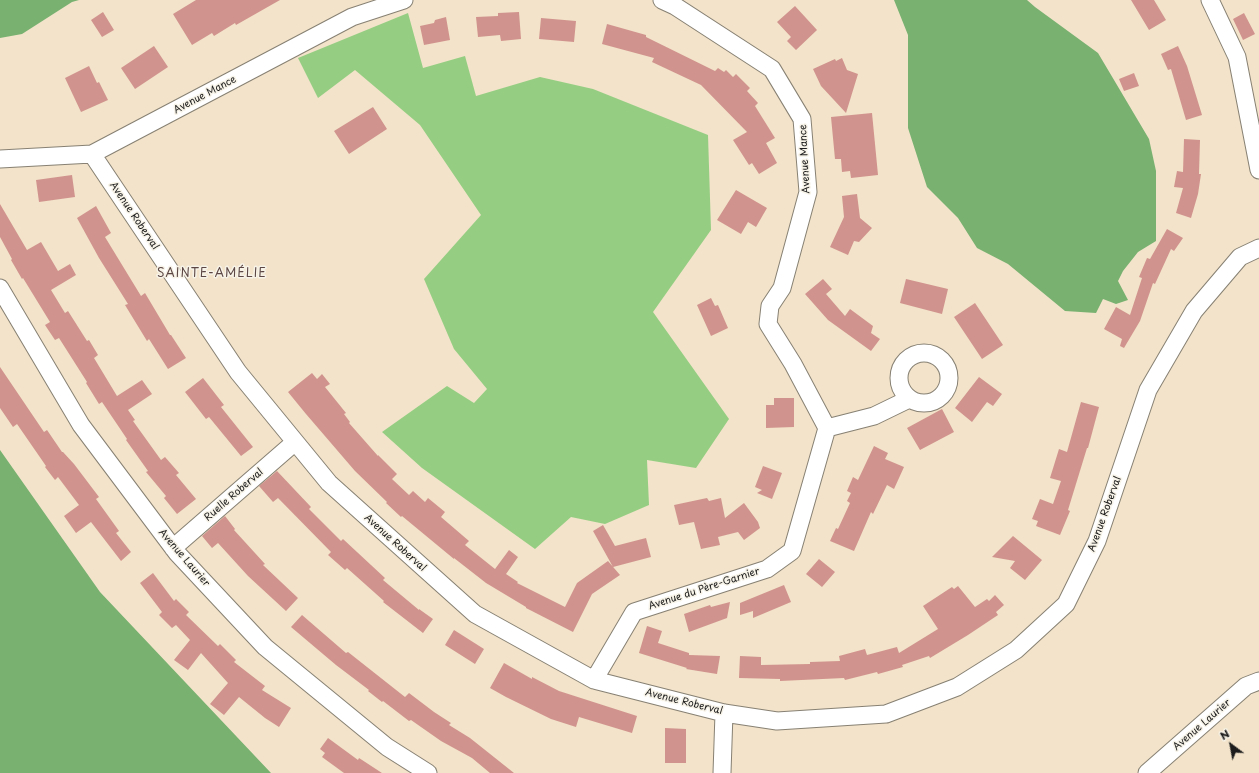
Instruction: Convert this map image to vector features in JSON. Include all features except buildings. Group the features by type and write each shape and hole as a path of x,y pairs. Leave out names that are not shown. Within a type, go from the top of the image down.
{"street":[{"name":"Avenue Mance","path":"0,159 92,154 352,17 404,0"},
{"name":"Avenue Mance","path":"662,0 674,6 772,69 802,119 808,192 782,288 770,306 768,324 793,364 827,428"},
{"path":"1210,0 1238,57 1259,170"},
{"name":"Avenue Roberval","path":"92,154 238,372 329,483 475,614 594,680 724,713 778,721 886,714 958,687 1016,650 1066,604 1097,541 1148,390 1194,311 1240,257 1259,248"},
{"name":"Avenue Laurier","path":"0,288 81,425 173,548 265,647 387,747 428,773"},
{"path":"827,428 874,416 909,399"},
{"name":"Avenue du Père-Garnier","path":"594,680 634,612 767,569 792,551 827,428"},
{"name":"Ruelle Roberval","path":"173,548 295,442"},
{"name":"Avenue Laurier","path":"1147,773 1246,686 1259,681"},
{"path":"722,773 724,713"}],"green space":[{"path":"0,0 79,0 72,2 22,34 0,38"},
{"path":"894,0 1027,0 1098,53 1149,139 1156,171 1156,241 1138,252 1123,271 1118,281 1128,300 1116,304 1103,299 1096,313 1065,311 1008,264 977,248 958,218 927,187 908,128 908,35"},
{"path":"408,13 423,68 465,56 476,96 540,77 593,89 708,135 711,230 653,312 729,419 696,468 647,460 649,505 605,524 571,517 535,549 422,468 382,432 447,386 474,403 487,389 454,349 424,279 481,215 420,125 355,70 318,98 298,58"},
{"path":"0,450 100,592 271,773 0,773"}],"district":[{"name":"SAINTE-AMÉLIE","path":"212,274"}]}
